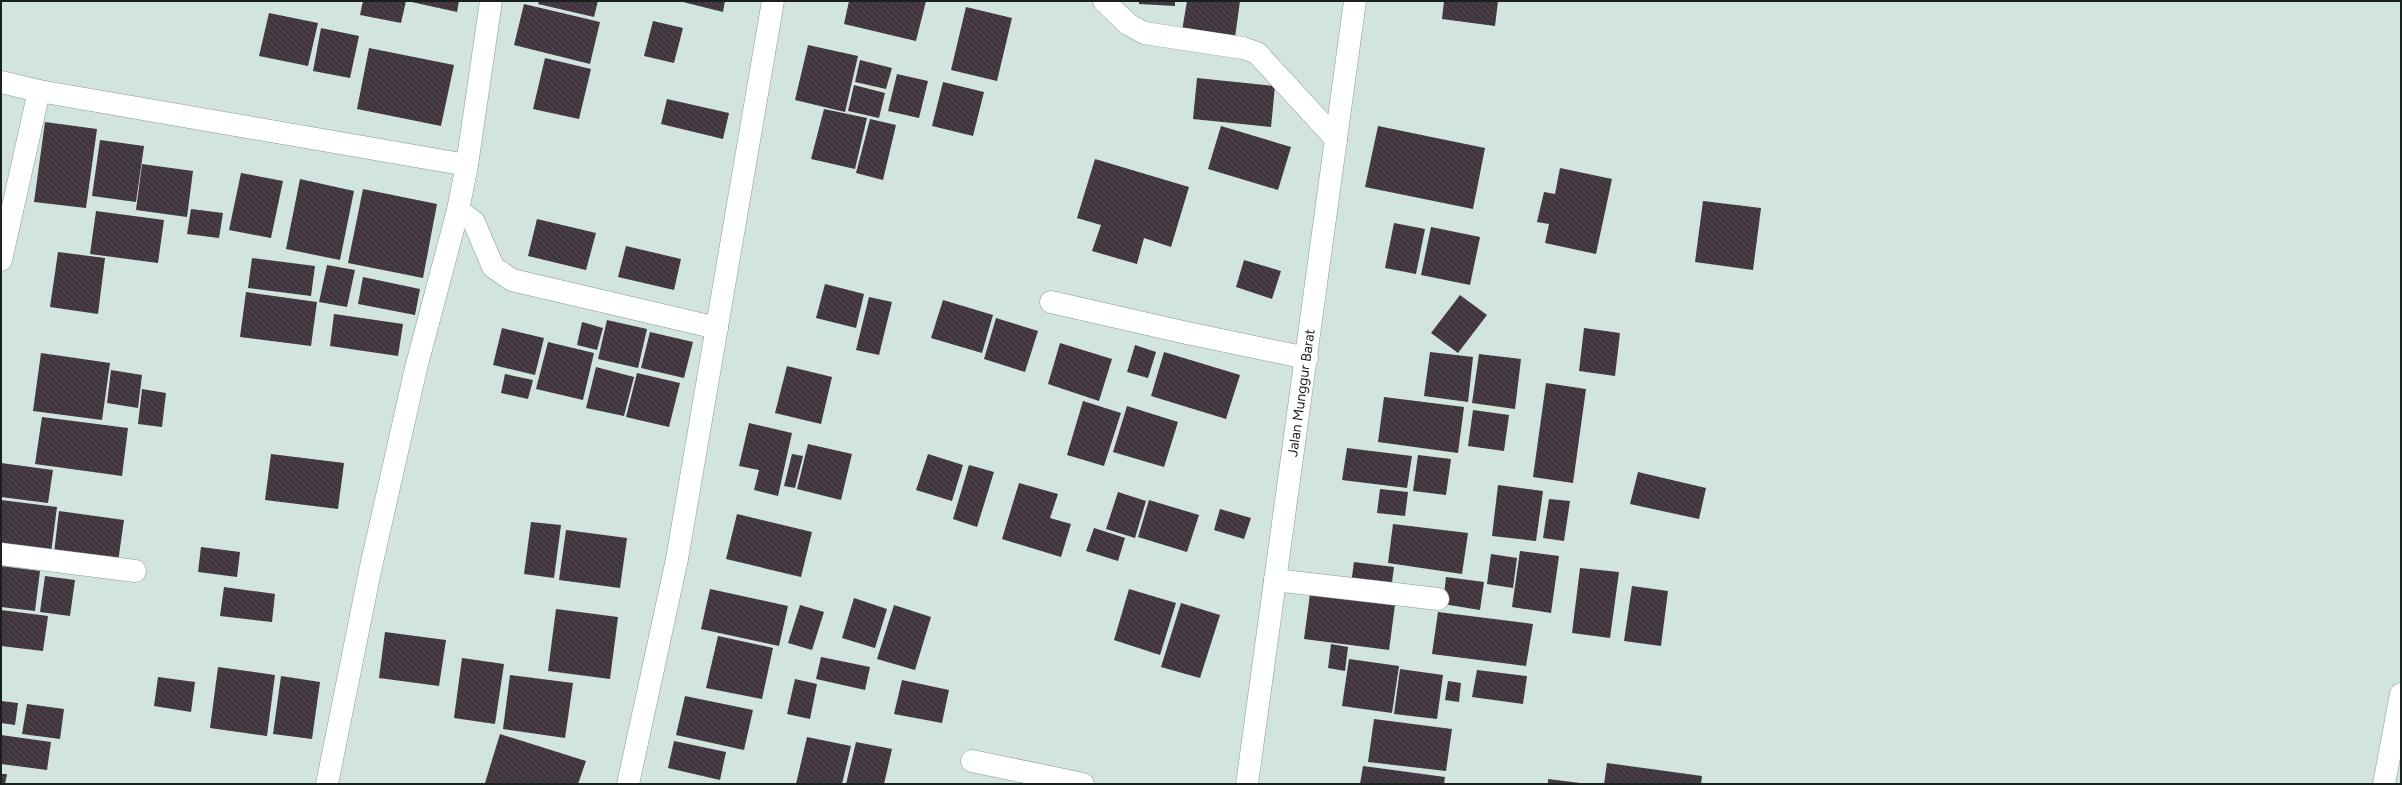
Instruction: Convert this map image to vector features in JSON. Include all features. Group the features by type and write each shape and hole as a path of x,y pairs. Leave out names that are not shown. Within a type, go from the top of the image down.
{"street":[{"path":"327,784 370,571 416,368 458,210 467,165 491,1"},
{"path":"628,784 677,559 773,1"},
{"path":"1104,1 1128,24 1144,33 1243,48 1257,53 1336,139"},
{"name":"Jalan Munggur Barat","path":"1247,784 1307,358 1355,1"},
{"path":"1,82 39,91 467,165"},
{"path":"1,260 39,91"},
{"path":"458,210 474,222 493,267 512,280 717,328"},
{"path":"1051,302 1307,358"},
{"path":"1,554 135,571"},
{"path":"1275,580 1438,599"},
{"path":"2384,784 2401,694"},
{"path":"972,760 1083,784"}],"building":[{"path":"363,1 406,1 401,23 360,15"},
{"path":"407,1 459,1 457,12"},
{"path":"539,1 598,1 594,17 538,4"},
{"path":"679,1 725,1 723,12"},
{"path":"849,1 926,1 916,41 844,24"},
{"path":"1139,1 1175,1 1175,6 1139,4"},
{"path":"1187,1 1240,1 1234,45 1181,37"},
{"path":"1444,1 1498,1 1495,26 1442,19"},
{"path":"524,4 600,22 590,64 514,45"},
{"path":"966,7 1012,18 997,81 951,70"},
{"path":"269,13 318,23 308,66 259,56"},
{"path":"653,21 683,28 674,63 644,56"},
{"path":"321,28 359,36 350,78 313,71"},
{"path":"808,45 858,56 845,112 795,100"},
{"path":"369,48 454,65 441,126 357,109"},
{"path":"545,58 591,69 579,119 533,109"},
{"path":"860,60 892,68 886,89 855,82"},
{"path":"897,74 928,81 919,118 888,111"},
{"path":"1197,78 1275,86 1271,127 1193,119"},
{"path":"943,82 984,92 973,136 932,126"},
{"path":"854,85 885,93 879,118 848,111"},
{"path":"667,99 729,113 723,139 661,124"},
{"path":"824,109 867,118 855,169 811,159"},
{"path":"870,119 896,125 883,180 856,173"},
{"path":"45,122 97,129 86,208 34,202"},
{"path":"1221,126 1291,147 1278,190 1208,169"},
{"path":"1378,126 1485,148 1473,209 1365,187"},
{"path":"100,140 144,146 136,202 92,196"},
{"path":"1095,159 1189,187 1171,247 1144,238 1137,264 1092,251 1101,225 1077,218"},
{"path":"142,164 193,171 187,217 136,210"},
{"path":"1560,168 1612,179 1596,254 1545,243 1549,224 1537,222 1544,192 1555,194"},
{"path":"241,173 283,181 271,238 229,230"},
{"path":"300,179 354,191 340,260 286,249"},
{"path":"363,189 437,204 423,278 348,263"},
{"path":"1703,201 1761,208 1753,270 1695,262"},
{"path":"191,209 223,213 219,238 187,234"},
{"path":"96,211 164,220 158,263 90,254"},
{"path":"537,219 596,233 586,270 528,256"},
{"path":"1394,223 1425,229 1416,274 1385,268"},
{"path":"1431,227 1480,237 1470,285 1421,275"},
{"path":"626,246 681,259 674,290 618,277"},
{"path":"58,252 105,258 98,314 50,307"},
{"path":"252,258 315,266 311,296 248,288"},
{"path":"1244,260 1281,271 1272,299 1236,287"},
{"path":"327,265 355,270 347,307 319,302"},
{"path":"363,277 420,289 415,315 358,304"},
{"path":"825,284 864,294 856,328 816,318"},
{"path":"246,292 317,302 311,346 240,337"},
{"path":"1460,295 1487,315 1458,353 1431,333"},
{"path":"869,297 892,302 879,355 856,350"},
{"path":"943,300 993,315 982,353 931,338"},
{"path":"334,314 403,324 398,356 330,346"},
{"path":"996,318 1038,331 1025,372 984,359"},
{"path":"607,320 647,329 638,368 598,359"},
{"path":"582,322 603,328 597,350 577,345"},
{"path":"502,328 544,338 535,375 493,365"},
{"path":"1584,328 1620,333 1615,376 1579,371"},
{"path":"650,332 693,342 684,378 641,368"},
{"path":"548,342 594,353 583,400 536,389"},
{"path":"1060,343 1112,359 1099,401 1048,384"},
{"path":"1135,345 1156,352 1148,378 1127,372"},
{"path":"1164,352 1240,375 1226,419 1151,396"},
{"path":"1430,352 1473,357 1468,402 1424,396"},
{"path":"41,353 110,363 102,420 33,411"},
{"path":"1479,354 1521,359 1515,409 1472,403"},
{"path":"787,366 832,377 821,424 775,413"},
{"path":"596,367 634,377 624,416 586,408"},
{"path":"111,370 142,375 138,408 107,403"},
{"path":"637,373 680,383 669,427 626,417"},
{"path":"505,374 533,380 528,399 501,393"},
{"path":"1546,383 1586,389 1573,483 1533,477"},
{"path":"142,389 166,393 162,427 138,424"},
{"path":"1384,397 1464,407 1458,453 1378,442"},
{"path":"1083,401 1121,413 1104,466 1067,455"},
{"path":"1127,406 1178,422 1164,467 1113,452"},
{"path":"1473,410 1509,415 1504,451 1468,446"},
{"path":"42,417 128,428 122,476 35,464"},
{"path":"749,423 792,433 778,496 754,490 759,470 739,466"},
{"path":"808,444 852,454 841,500 797,489"},
{"path":"1347,448 1412,456 1407,488 1342,480"},
{"path":"271,454 344,463 338,509 265,500"},
{"path":"792,454 803,456 795,488 784,486"},
{"path":"928,454 963,465 952,501 916,490"},
{"path":"1418,455 1451,459 1446,495 1413,491"},
{"path":"1,463 53,470 48,503 1,497"},
{"path":"969,465 994,472 977,527 953,519"},
{"path":"1638,472 1706,488 1699,519 1630,504"},
{"path":"1019,483 1058,494 1050,518 1071,524 1061,557 1002,539"},
{"path":"1498,485 1543,491 1536,541 1492,536"},
{"path":"1380,489 1408,492 1405,516 1377,513"},
{"path":"1118,492 1146,501 1135,538 1106,529"},
{"path":"1549,499 1570,501 1564,541 1543,538"},
{"path":"1,500 57,507 51,553 1,546"},
{"path":"1149,500 1199,515 1187,552 1138,537"},
{"path":"1220,509 1251,518 1244,539 1214,530"},
{"path":"59,511 124,520 118,562 54,553"},
{"path":"737,514 812,532 801,577 726,559"},
{"path":"531,522 561,525 554,578 524,574"},
{"path":"1393,524 1468,533 1462,574 1388,563"},
{"path":"1094,528 1125,538 1118,561 1086,551"},
{"path":"566,530 627,538 620,588 559,580"},
{"path":"201,547 240,552 237,577 198,572"},
{"path":"1520,551 1559,556 1551,613 1512,607"},
{"path":"1491,554 1517,558 1513,588 1487,584"},
{"path":"1354,562 1394,567 1391,590 1351,584"},
{"path":"1,566 40,571 35,611 1,607"},
{"path":"1580,568 1619,572 1610,638 1572,633"},
{"path":"45,576 75,580 70,616 40,612"},
{"path":"1446,577 1484,582 1480,610 1443,604"},
{"path":"1632,586 1668,591 1661,646 1624,641"},
{"path":"224,587 275,594 272,622 220,616"},
{"path":"710,589 788,606 779,646 701,629"},
{"path":"1129,589 1176,603 1160,655 1114,640"},
{"path":"1310,594 1395,605 1389,650 1304,639"},
{"path":"854,598 887,609 875,648 842,638"},
{"path":"1181,603 1220,615 1200,678 1161,667"},
{"path":"800,605 824,612 812,650 788,643"},
{"path":"894,605 931,617 915,670 877,659"},
{"path":"556,609 618,617 610,679 548,671"},
{"path":"1,610 48,616 43,651 1,646"},
{"path":"1438,612 1533,624 1526,666 1432,654"},
{"path":"385,632 446,640 439,686 379,678"},
{"path":"718,636 773,648 762,699 706,688"},
{"path":"1331,644 1348,647 1345,671 1328,668"},
{"path":"821,657 870,667 865,690 816,679"},
{"path":"462,658 504,664 495,724 454,718"},
{"path":"1349,659 1399,666 1392,713 1342,706"},
{"path":"218,667 275,675 267,736 210,728"},
{"path":"1400,669 1443,675 1437,719 1394,714"},
{"path":"1477,670 1527,676 1523,704 1472,697"},
{"path":"510,675 573,683 565,738 503,729"},
{"path":"281,676 320,682 312,739 273,734"},
{"path":"158,677 195,682 191,712 154,706"},
{"path":"795,679 817,684 810,719 787,714"},
{"path":"902,680 949,690 942,723 894,714"},
{"path":"1448,681 1461,683 1459,702 1445,700"},
{"path":"685,696 753,710 744,750 676,735"},
{"path":"1,701 18,703 15,725 1,723"},
{"path":"27,704 64,709 60,739 22,734"},
{"path":"1374,719 1452,729 1446,771 1368,762"},
{"path":"500,734 586,761 578,784 485,783"},
{"path":"1,735 51,742 47,770 1,764"},
{"path":"807,737 851,746 842,784 796,784"},
{"path":"674,741 726,752 720,780 668,768"},
{"path":"856,742 892,749 884,784 846,784"},
{"path":"1607,763 1702,776 1701,784 1604,784"},
{"path":"1363,766 1445,777 1444,784 1360,784"},
{"path":"1,774 7,774 5,784 1,784"},
{"path":"1548,779 1580,783 1580,784 1548,784"}]}
